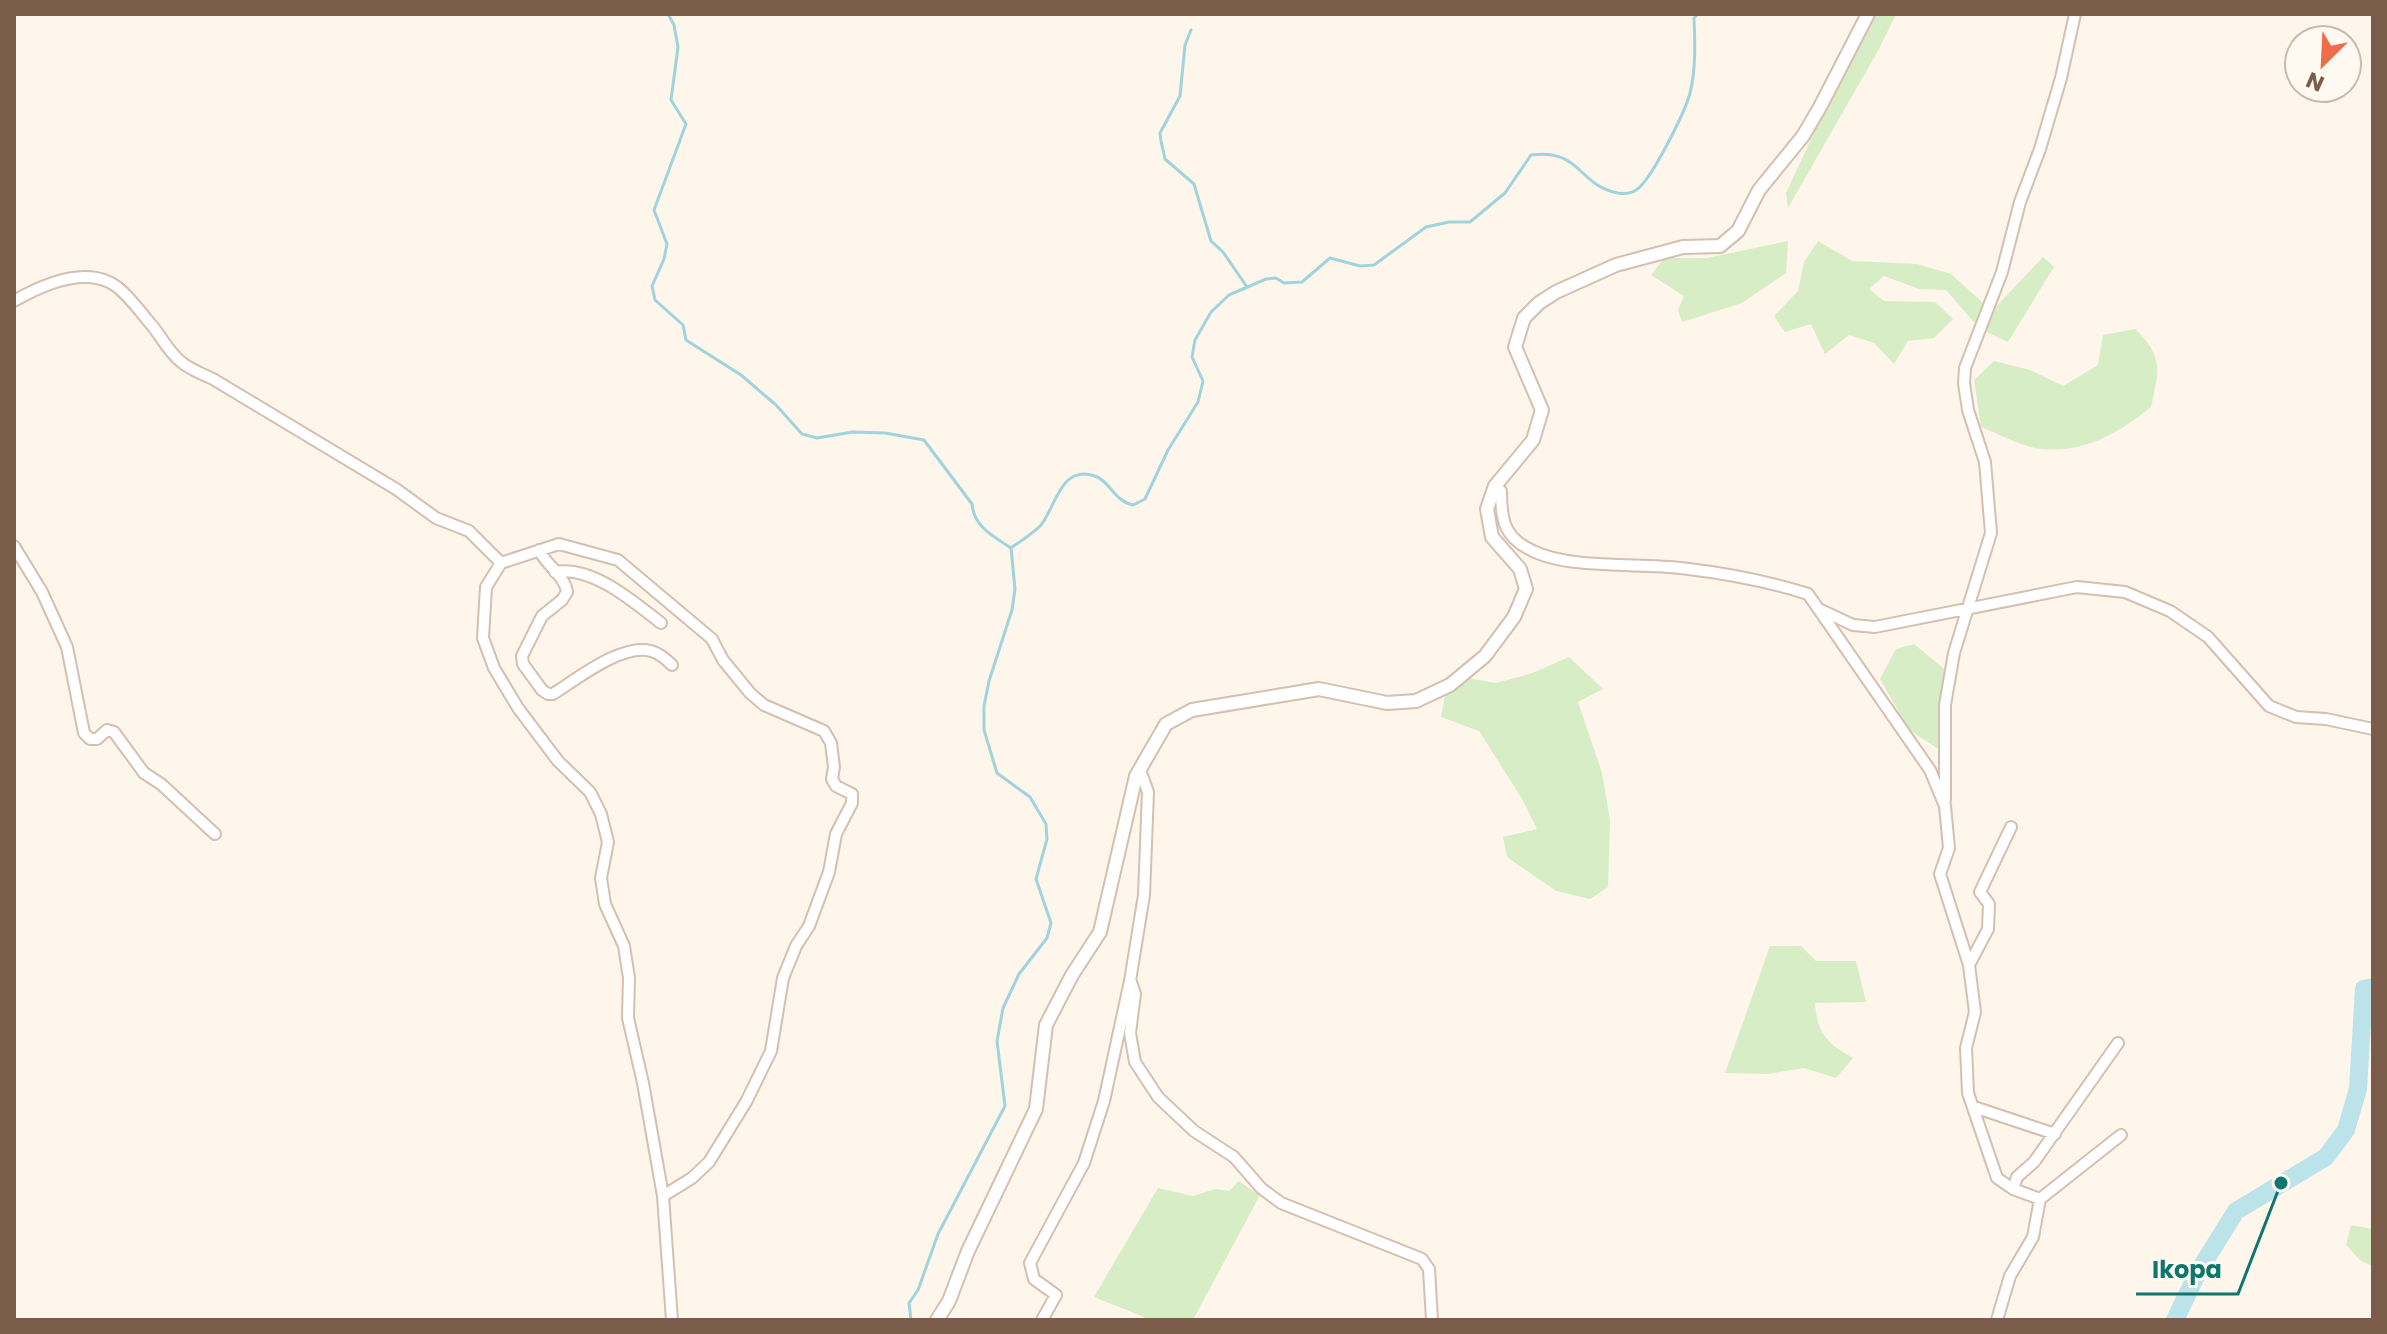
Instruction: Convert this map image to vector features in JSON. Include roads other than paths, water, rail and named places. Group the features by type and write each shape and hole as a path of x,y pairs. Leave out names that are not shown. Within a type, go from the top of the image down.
{"street":[{"path":"937,1320 949,1301 968,1251 1036,1109 1046,1025 1072,975 1100,932 1136,776 1166,724 1192,710 1319,689 1387,703 1416,701 1450,685 1485,656 1514,617 1526,589 1520,569 1492,537 1487,509 1495,486 1533,440 1542,410 1515,347 1524,318 1556,292 1616,265 1683,247 1720,246 1738,231 1759,190 1803,136 1868,14"},
{"path":"2040,1199 2013,1189 1997,1178 1968,1093 1966,1048 1975,1012 1969,965 1940,874 1949,848 1945,806 1945,705 1954,653 1991,533 1985,462 1968,410 1965,368 2002,272 2020,202 2061,78 2075,14"},
{"path":"14,301 57,282 89,276 112,283 151,324 182,364 213,379 396,489 436,518 469,531 501,563"},
{"path":"1495,486 1501,491 1501,519 1509,532 1533,551 1549,557 1682,568 1781,585 1808,594 1930,770 1945,806"},
{"path":"663,1196 692,1178 709,1162 746,1102 771,1051 783,978 796,946 809,926 829,872 836,834 852,803 852,794 836,786 832,779 831,743 824,731 764,705 723,660 712,639 618,560 559,544 501,563 486,587 483,638 494,668 518,708 558,761 590,792 601,814 608,842 601,878 605,904 624,946 629,978 628,1018 663,1196 672,1320"},
{"path":"14,546 42,592 67,647 84,733 90,739 97,739 107,730 114,732 144,773 161,784 215,834"},
{"path":"539,550 566,585 567,592 542,616 522,656 523,664 542,690 553,694 602,663 634,651 649,650 672,665"},
{"path":"555,572 599,580 615,587 661,623"},
{"path":"1821,610 1853,625 1875,627 2077,587 2125,592 2170,611 2208,637 2269,706 2296,717 2326,719 2373,729"},
{"path":"1042,1320 1056,1295 1034,1279 1030,1263 1084,1163 1104,1101 1130,981 1144,895 1148,792 1140,770"},
{"path":"1969,965 1988,929 1989,904 1980,892 2011,827"},
{"path":"1130,981 1135,994 1130,1033 1135,1062 1158,1097 1194,1131 1234,1157 1261,1188 1281,1203 1422,1259 1429,1269 1432,1320"},
{"path":"2013,1189 2017,1177 2034,1162 2118,1043"},
{"path":"1974,1107 2055,1134"},
{"path":"1997,1320 2010,1276 2033,1237 2040,1199 2121,1135"}],"waterway":[{"path":"668,14 674,25 678,47 671,100 686,124 654,210 667,244 652,286 655,300 683,325 686,340 741,375 776,405 802,434 817,438 853,432 885,433 924,440 972,504 980,525 1011,548 1015,589 1012,610 989,681 984,706 984,730 997,773 1030,797 1046,824 1047,839 1036,879 1051,923 1047,938 1019,974 1003,1008 997,1041 1005,1106 938,1234 918,1290 909,1303 911,1320"},
{"path":"1011,548 1041,525 1061,489 1074,476 1095,476 1121,499 1133,505 1145,499 1168,450 1198,402 1203,381 1192,357 1195,340 1211,312 1229,295 1266,279 1276,278 1284,283 1302,282 1330,258 1360,266 1374,265 1426,227 1470,222 1505,193 1531,155 1560,157 1605,189 1622,194 1636,190 1658,160 1687,102 1694,65 1694,18 1698,14"},
{"path":"1191,30 1185,45 1180,96 1160,133 1161,141 1165,159 1194,184 1211,241 1223,252 1247,287"},
{"path":"2175,1320 2198,1272 2236,1211 2326,1157 2346,1130 2358,1089 2364,989 2373,987"}],"place":[{"name":"Ikopa","path":"2281,1183"}]}
